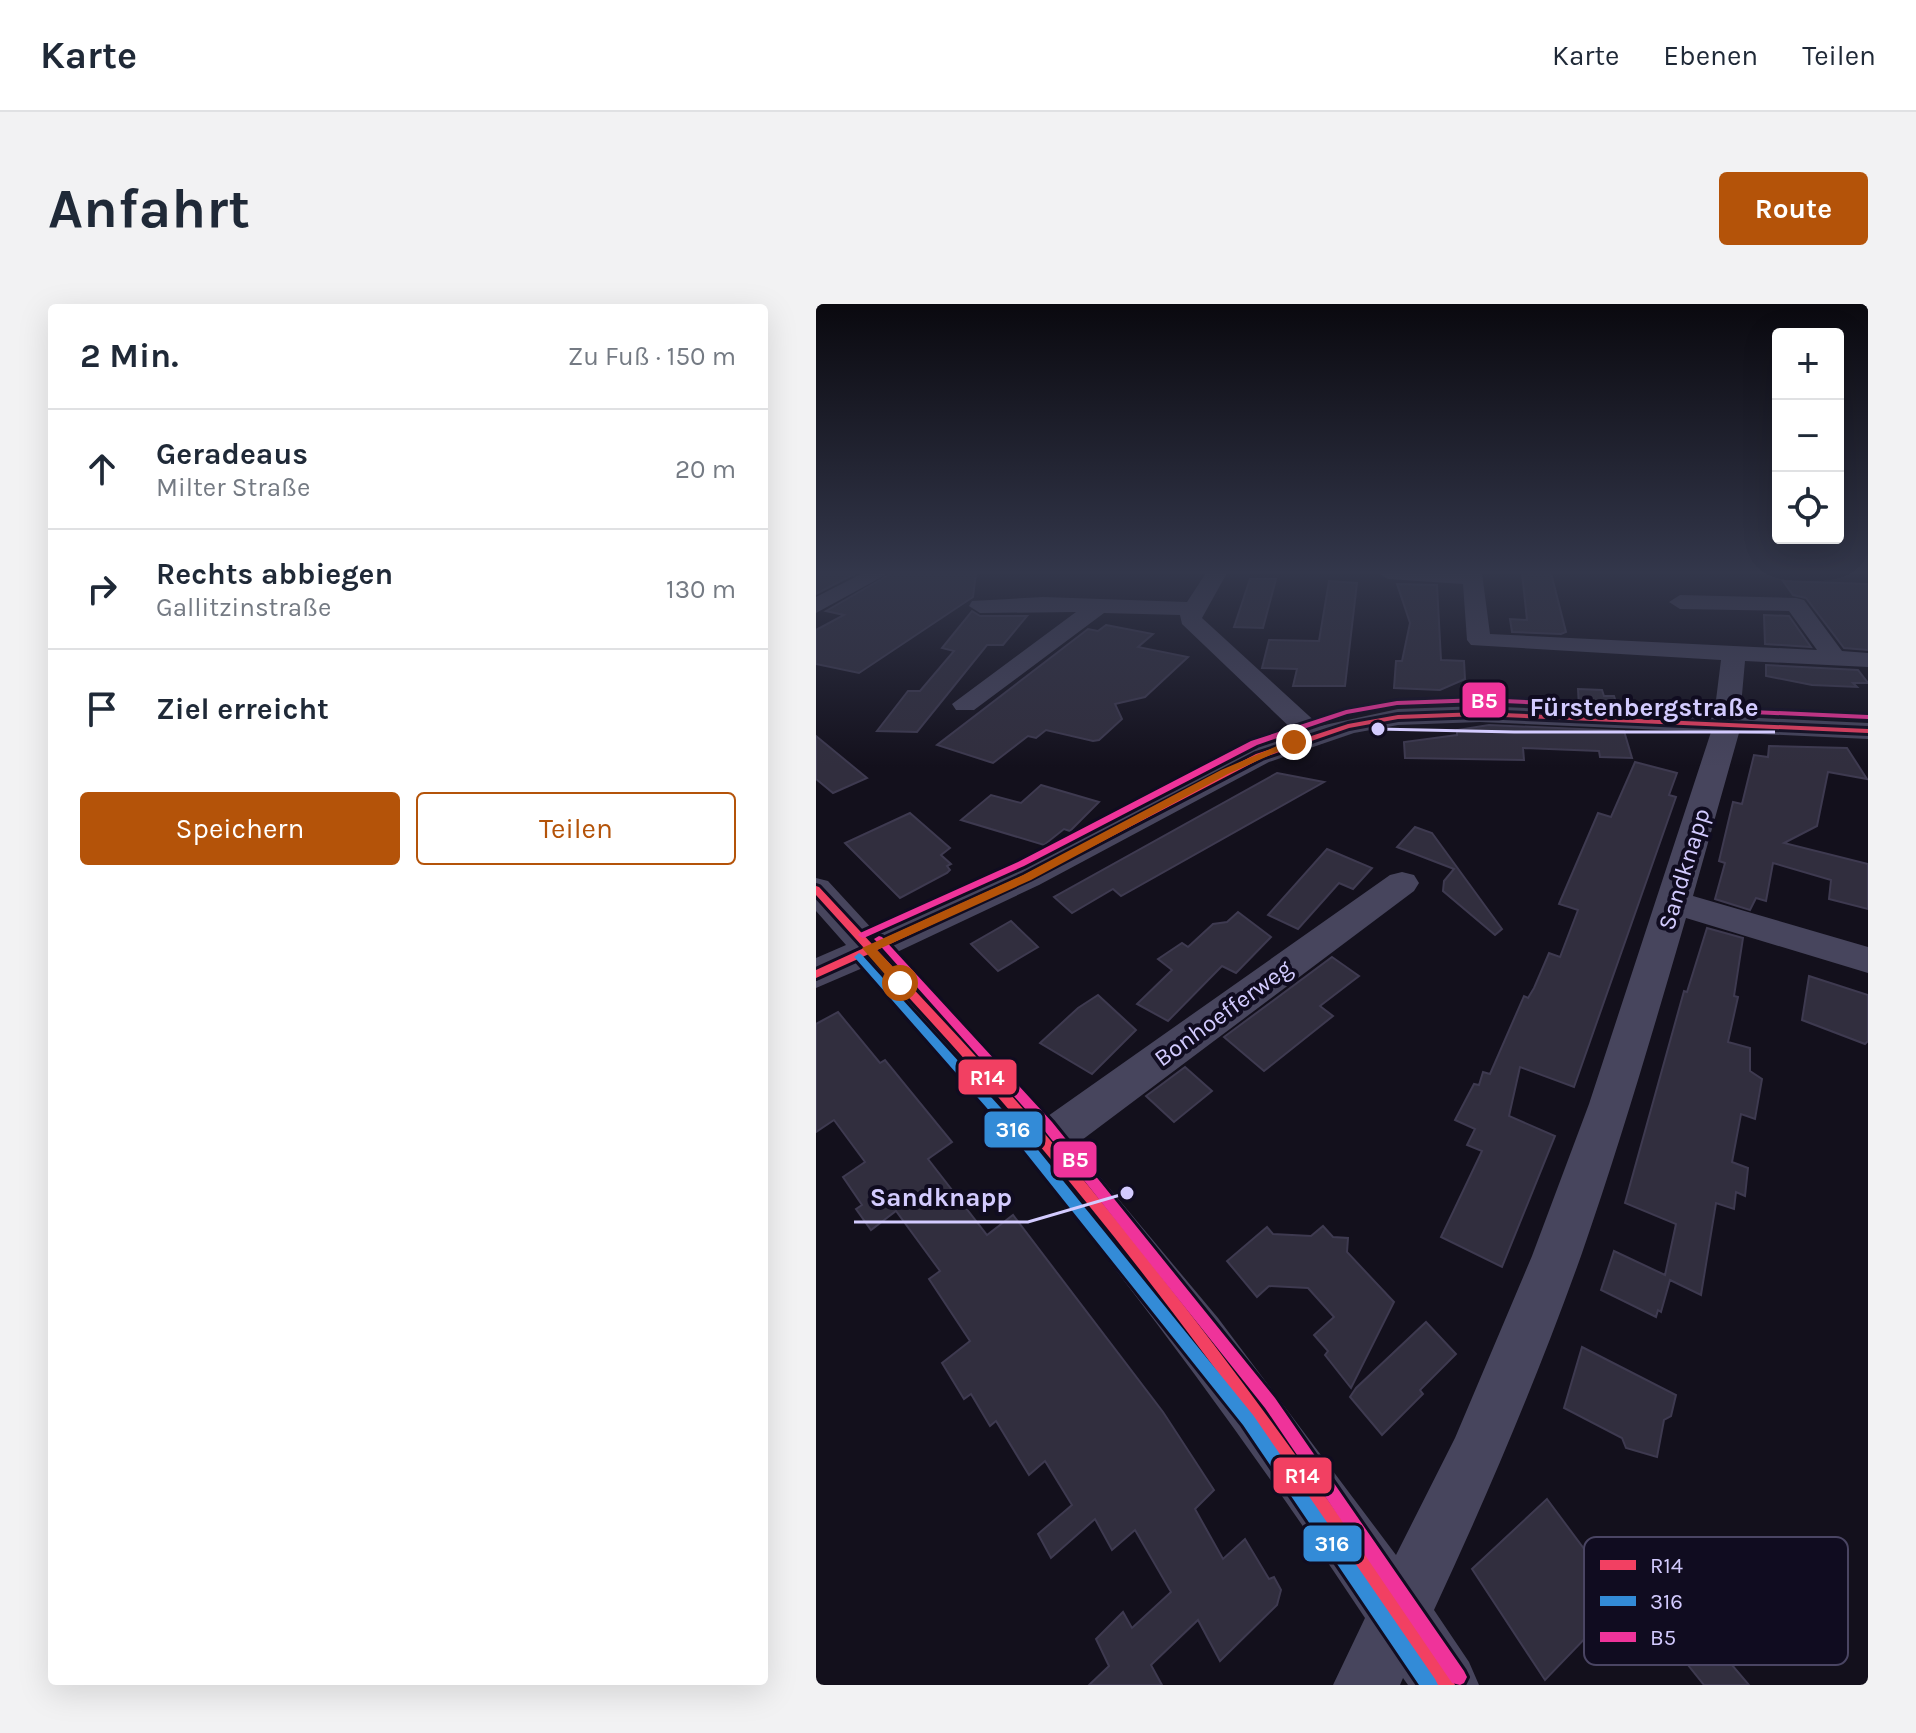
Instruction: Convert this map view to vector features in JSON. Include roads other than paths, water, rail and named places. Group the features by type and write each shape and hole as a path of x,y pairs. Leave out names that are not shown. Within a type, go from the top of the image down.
{"street":[{"path":"965,704 1056,637"},
{"path":"1207,637 1313,735"},
{"path":"1479,637 1479,640 1868,660"},
{"path":"1819,637 1835,659"},
{"name":"Sandknapp","path":"1366,1685 1475,1458 1556,1257 1610,1104 1726,733 1734,653"},
{"path":"816,974 1039,871 1247,761 1313,735 1374,721 1437,714 1726,733 1868,731"},
{"name":"Bonhoefferweg","path":"1044,1143 1402,883"},
{"path":"816,889 1044,1143 1259,1412 1401,1615 1446,1685"},
{"path":"1670,912 1868,960"}],"place":[{"name":"Fürstenbergstraße","path":"1378,729"},
{"name":"Sandknapp","path":"1127,1193"}]}
